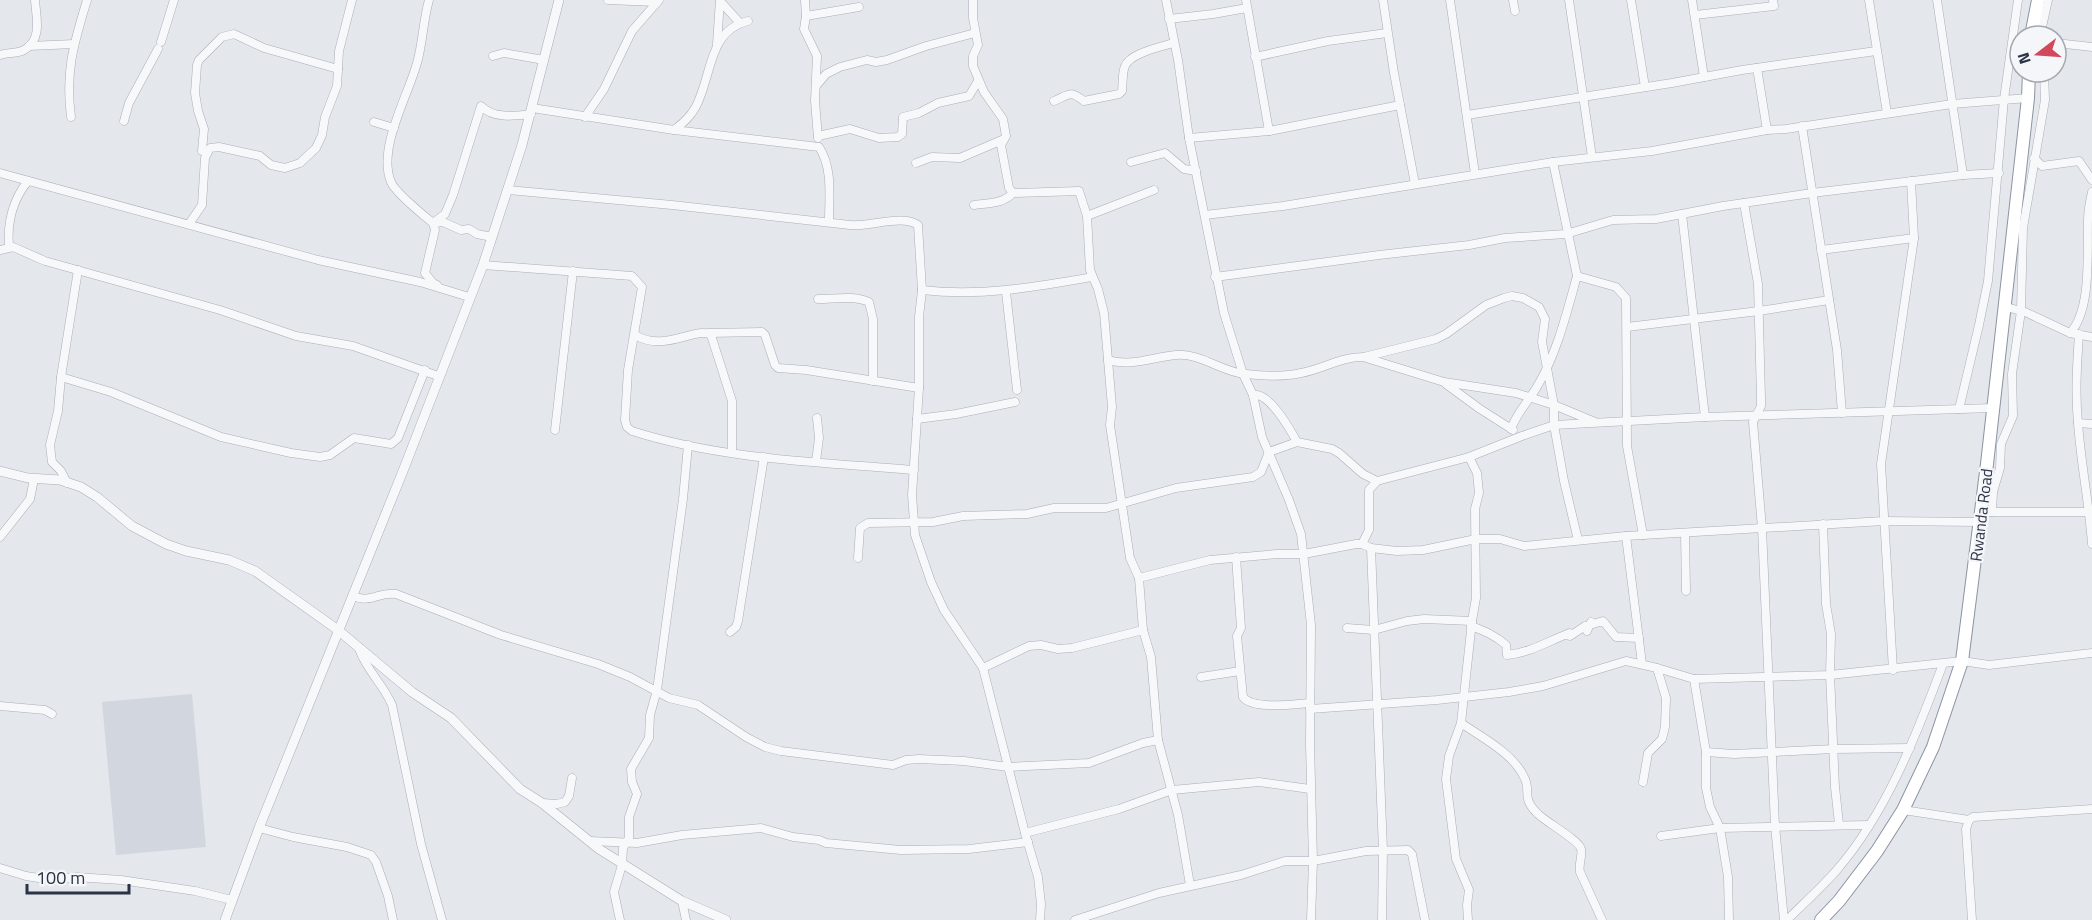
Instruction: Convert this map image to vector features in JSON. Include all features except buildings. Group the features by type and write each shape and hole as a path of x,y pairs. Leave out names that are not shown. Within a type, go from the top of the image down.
{"highway":[{"path":"2033,24 2038,0"},
{"name":"Rwanda Road","path":"1821,920 1839,901 1877,851 1903,810 1934,747 1962,661 1985,516 1993,411 2029,84"}],"street":[{"path":"29,46 38,27 35,0"},
{"path":"71,117 68,80 74,44 87,0"},
{"path":"124,121 129,103 159,45 174,0"},
{"path":"189,224 202,205 205,158 210,148 219,147 260,156 271,165 285,168 300,163 316,148 337,86 339,51 352,0"},
{"path":"429,0 418,62 394,128 387,160 391,184 433,224 434,232 425,273 433,283 449,291"},
{"path":"225,920 259,828 403,471 483,265 531,111 559,0"},
{"path":"608,0 658,1"},
{"path":"805,0 804,29 817,56 818,136 819,147 826,161 829,177 829,221"},
{"path":"916,163 932,157 960,158 1002,140 1006,136 1004,119 978,81 973,66 973,56 978,45 973,0"},
{"path":"1166,0 1178,60 1189,138 1215,278 1224,314 1243,375 1253,395 1262,437 1301,534 1311,625 1310,789 1313,861 1311,920"},
{"path":"1383,0 1414,183"},
{"path":"1450,0 1475,174"},
{"path":"1514,0 1515,11"},
{"path":"1569,0 1592,157"},
{"path":"1631,0 1645,87"},
{"path":"1692,0 1704,77"},
{"path":"1695,15 1755,4 1774,6 1773,0"},
{"path":"1869,0 1887,113"},
{"path":"1937,0 1964,175"},
{"path":"1959,409 1984,303 1999,173 2004,99 2018,0"},
{"path":"2043,24 2048,0"},
{"path":"585,117 604,89 632,31 658,1"},
{"path":"717,46 731,28 744,22 720,1"},
{"path":"674,130 692,113 701,96 717,46 720,1"},
{"path":"1169,19 1213,15 1246,4 1269,131"},
{"path":"806,16 859,7"},
{"path":"816,86 826,74 840,67 867,60 881,61 975,33"},
{"path":"1255,57 1387,33"},
{"path":"202,151 204,129 195,99 197,65 199,60 222,37 234,34 264,48 338,69"},
{"path":"1054,101 1071,93 1084,101 1119,94 1122,91 1125,64 1130,59 1151,49 1173,43"},
{"path":"0,55 21,51 29,46 74,44"},
{"path":"2068,45 2092,48"},
{"path":"1467,115 1876,51"},
{"path":"493,56 504,53 544,60"},
{"path":"1757,68 1767,130"},
{"path":"818,136 850,129 879,138 898,137 902,134 905,115 919,113 938,103 969,96 978,81"},
{"path":"1985,516 2000,468 2001,444 2013,417 2012,374 2021,311 2023,237 2045,100 2044,84"},
{"path":"1205,215 1283,206 1553,162 1652,151 1767,130 1952,104 2028,98"},
{"path":"1189,138 1269,131 1400,105"},
{"path":"433,224 444,214 453,195 481,106 484,110 506,116 531,111 819,147"},
{"path":"374,122 394,128"},
{"path":"1802,126 1837,350 1842,413"},
{"path":"1002,140 1006,175 1009,188 1013,193"},
{"path":"1131,162 1165,153 1184,169 1196,171"},
{"path":"2034,158 2042,166 2079,161 2092,180"},
{"path":"1511,429 1514,419 1530,397 1547,366 1576,276 1553,162"},
{"path":"0,173 318,260 400,278 469,297"},
{"path":"1215,278 1469,245 1505,238 1566,234 1613,220 1656,219 1812,193 1999,173"},
{"path":"9,247 9,230 15,200 28,181"},
{"path":"1893,670 1881,464 1914,238 1911,181"},
{"path":"508,190 861,226 900,220 913,221 918,225 922,290 912,495 913,522 920,552 944,610 983,668 1038,877 1040,920"},
{"path":"1087,216 1154,190"},
{"path":"974,206 1000,201 1009,198 1013,193 1079,191 1087,216 1092,278 1098,289 1104,313 1112,407 1110,425 1121,504 1130,558 1139,578 1143,630 1151,657 1158,740 1172,790 1190,885"},
{"path":"2070,333 2079,322 2086,289 2088,219 2092,192"},
{"path":"1744,203 1756,265 1759,311 1761,406 1753,422 1762,528 1775,826 1786,920"},
{"path":"1682,214 1705,417"},
{"path":"433,224 443,222 461,230 472,230 477,234 492,237"},
{"path":"1821,250 1914,238"},
{"path":"0,250 9,247 45,261 220,310 296,336 353,346 438,376"},
{"path":"483,265 632,276 638,282 642,287 628,370 626,424 632,431 688,446 792,461 914,470"},
{"path":"67,483 61,471 52,462 50,450 58,411 61,377 78,270"},
{"path":"555,430 573,271"},
{"path":"1576,276 1616,287 1623,293 1627,304 1629,457 1643,535"},
{"path":"922,290 955,293 1006,292 1092,278"},
{"path":"1006,292 1017,390"},
{"path":"1108,360 1128,363 1150,358 1186,355 1243,375 1301,373 1337,360 1363,357 1436,339 1486,305 1512,296 1523,298 1539,307 1544,314 1545,320 1541,336 1554,405 1554,425 1564,482 1578,540"},
{"path":"818,300 846,298 869,302 873,318 873,381"},
{"path":"1627,327 1829,300"},
{"path":"2006,307 2021,311 2070,333 2092,337"},
{"path":"635,335 644,340 662,342 708,333 762,332 776,367 919,388"},
{"path":"708,333 714,339 732,401 732,452"},
{"path":"2079,334 2076,375 2078,423 2091,512 2092,544"},
{"path":"1363,357 1444,382 1530,397 1596,422"},
{"path":"61,377 111,392 221,437 291,453 320,457 336,452 343,444 354,438 391,444 395,441 425,370"},
{"path":"1444,382 1522,436"},
{"path":"1253,395 1258,394 1263,397 1284,420 1297,442"},
{"path":"917,419 1015,402"},
{"path":"1362,544 1369,530 1369,490 1377,481 1469,457 1554,425 1628,420 1959,409 1993,411 2013,417"},
{"path":"816,461 819,438 817,418"},
{"path":"2078,423 2092,424"},
{"path":"858,558 860,528 864,524 933,522 984,514 1027,514 1054,508 1106,508 1176,488 1253,477 1261,472 1269,452 1297,442 1336,451 1363,474 1377,481"},
{"path":"620,920 614,892 622,865 622,855 629,836 629,817 637,794 631,778 631,769 649,738 650,715 657,690 683,499 688,446"},
{"path":"730,632 736,627 738,621 764,457"},
{"path":"1468,920 1469,890 1456,858 1446,779 1449,756 1461,723 1476,598 1475,508 1479,493 1477,473 1469,457"},
{"path":"0,471 34,479 67,483 90,492 132,526 166,544 186,551 230,560 255,570 338,630 412,692 452,718 508,779 543,803 588,841 622,865 682,901 726,920"},
{"path":"0,537 30,499 34,479"},
{"path":"1139,578 1184,566 1236,557 1304,555 1362,544 1371,548 1397,551 1423,550 1476,539 1500,539 1524,546 1626,536 1823,524 2091,512"},
{"path":"1823,524 1826,604 1831,634 1830,675 1839,824"},
{"path":"1685,533 1686,591"},
{"path":"1626,536 1642,664"},
{"path":"1371,548 1383,850 1382,920"},
{"path":"1236,557 1241,628 1237,636 1240,671 1243,697 1249,703 1310,706 1464,698 1543,686 1626,661 1694,679 1830,675 1962,661 1989,665 2092,653"},
{"path":"352,596 369,600 396,594 501,635 587,659 657,690 669,698 705,709 746,737 765,747 781,751 893,765 919,759 964,761 1008,767 1089,764 1143,743 1158,740"},
{"path":"1347,628 1374,630 1416,620 1472,623 1502,641 1506,645 1507,655 1534,649 1570,633 1570,636 1585,626 1587,631 1591,622 1593,624 1603,621 1616,637 1639,638"},
{"path":"983,668 1029,646 1072,648 1143,630"},
{"path":"359,649 367,668 387,694 392,705 421,844 442,920"},
{"path":"1786,920 1837,870 1869,825 1910,748 1943,664"},
{"path":"1643,782 1648,753 1662,739 1665,727 1666,698 1657,668"},
{"path":"1201,677 1240,671"},
{"path":"1694,679 1706,752 1706,788 1710,807 1720,828 1728,877 1729,920"},
{"path":"0,706 45,710 52,714"},
{"path":"1461,723 1514,763 1524,777 1526,796 1532,807 1544,820 1579,845 1582,853 1580,872 1602,920"},
{"path":"1706,752 1727,754 1910,748"},
{"path":"543,803 565,802 569,796 572,778"},
{"path":"1025,833 1111,811 1172,790 1228,783 1259,782 1310,789"},
{"path":"1972,920 1966,829 1969,820 1973,817 2092,809"},
{"path":"1903,810 1969,820"},
{"path":"1661,836 1720,828 1869,825"},
{"path":"259,828 314,842 347,847 371,855 376,862 388,896 393,920"},
{"path":"588,841 626,843 761,828 826,843 901,850 969,849 1028,842"},
{"path":"1074,920 1121,904 1190,885 1241,875 1285,861 1313,861 1355,852 1408,850 1412,854 1425,920"},
{"path":"0,868 26,876 51,880 76,877 121,880 195,891 232,900"},
{"path":"682,901 686,920"}],"shaded area":[{"path":"192,694 206,847 116,855 102,702"}]}
